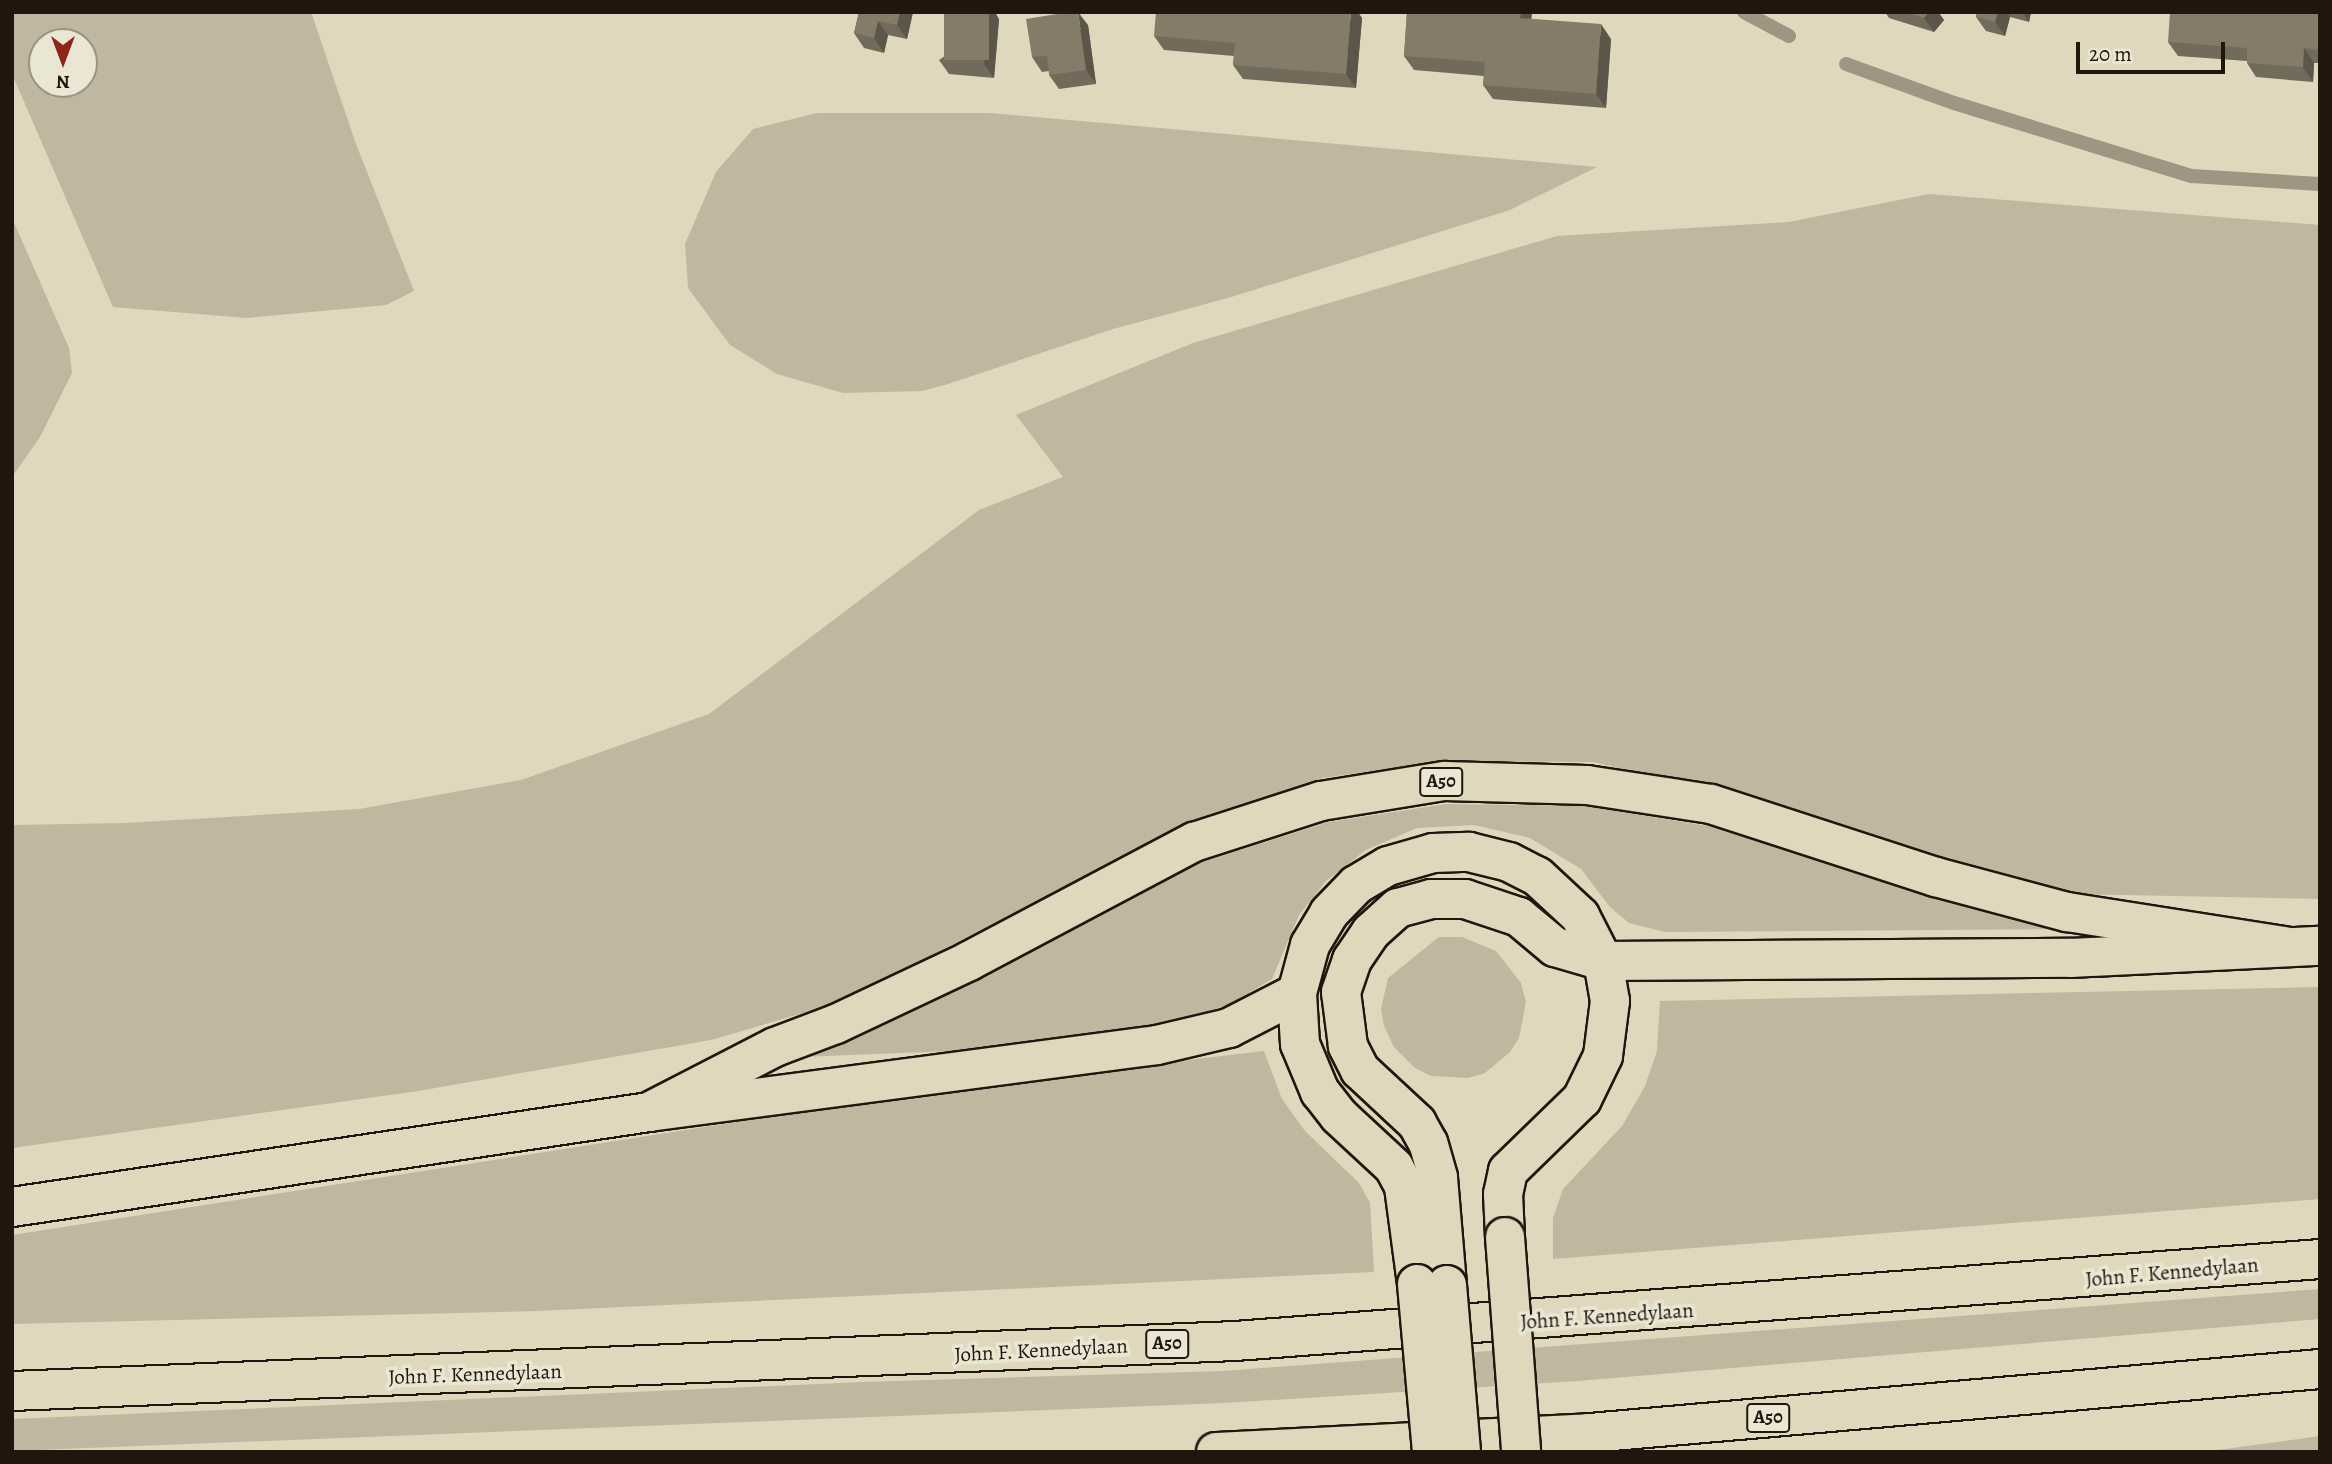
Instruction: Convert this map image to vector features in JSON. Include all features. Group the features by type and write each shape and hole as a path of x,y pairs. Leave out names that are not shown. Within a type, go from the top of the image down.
{"highway":[{"name":"A50","path":"649,1112 775,1047 836,1024 969,961 1194,842 1321,801 1445,781 1587,785 1712,804 1936,877 2067,912 2302,946"},
{"path":"1461,1452 1429,1243 1394,1167 1339,1116 1307,1066 1300,1044 1297,993 1310,945 1329,913 1356,885 1388,866 1433,853 1469,852 1509,862 1537,876 1580,916 1603,961 1610,1001 1603,1056 1582,1098 1508,1171 1503,1194 1521,1452"},
{"path":"1432,1452 1429,1243 1438,1177 1428,1143 1417,1123 1360,1070 1348,1046 1341,992 1352,960 1371,932 1398,908 1431,899 1465,899 1519,917 1555,947 1603,961"},
{"name":"A50","path":"1603,961 2071,958 2302,946"},
{"path":"12,1208 649,1112 1157,1045 1229,1027 1297,993"},
{"name":"John F. Kennedylaan","path":"12,1391 1236,1341 2320,1259"},
{"name":"A50","path":"1216,1452 1590,1433 2320,1369"}],"shaded area":[{"path":"12,12 311,12 356,144 414,291 386,305 247,318 113,307 12,74"},
{"path":"817,113 990,113 1597,167 1510,210 1228,298 1113,329 945,385 922,391 843,393 777,374 730,345 688,288 685,244 716,172 753,129"},
{"path":"1929,194 2320,225 2320,899 2072,894 1940,861 1735,795 1593,762 1440,761 1323,778 1189,823 840,1002 711,1040 418,1091 12,1148 12,825 126,823 359,809 521,780 709,714 979,510 1063,477 1016,415 1193,343 1557,236 1789,222"},
{"path":"12,218 69,348 72,373 40,437 12,477"},
{"path":"1446,804 1586,806 1720,828 1931,893 2071,929 1665,932 1629,923 1610,907 1581,869 1530,838 1474,825 1417,828 1366,850 1326,881 1299,915 1272,979 1230,1004 1155,1030 976,1050 776,1058 1202,862 1329,822"},
{"path":"1439,937 1462,937 1496,951 1521,983 1526,1002 1519,1038 1510,1052 1485,1073 1468,1078 1431,1076 1415,1068 1394,1047 1384,1026 1381,1009 1388,978"},
{"path":"2320,987 2320,1199 1553,1259 1553,1218 1563,1189 1622,1126 1645,1086 1657,1051 1660,1001"},
{"path":"1264,1051 1282,1099 1305,1131 1359,1183 1370,1203 1374,1272 536,1311 12,1324 12,1235 975,1085"},
{"path":"2320,1289 2320,1319 1578,1381 1224,1403 12,1451 12,1419 863,1382 1223,1371"},
{"path":"2320,1436 2320,1452 2192,1452 2225,1449"}],"building":[{"path":"859,12 900,12 897,25 878,21 874,38 854,33"},
{"path":"944,12 989,12 989,60 944,60"},
{"path":"1078,12 1086,70 1049,75 1047,56 1032,57 1026,19"},
{"path":"1156,12 1351,12 1346,74 1233,65 1235,43 1154,36"},
{"path":"1407,12 1521,12 1520,18 1601,24 1596,94 1483,85 1485,62 1404,56"},
{"path":"1906,12 1929,12 1924,18"},
{"path":"1977,12 1998,12 1995,22 1976,17"},
{"path":"2170,12 2320,12 2320,50 2304,48 2303,67 2247,63 2247,48 2168,42"}],"waterway":[{"path":"1744,12 1789,36"},
{"path":"1846,64 1954,103 2192,176 2320,184"}]}
